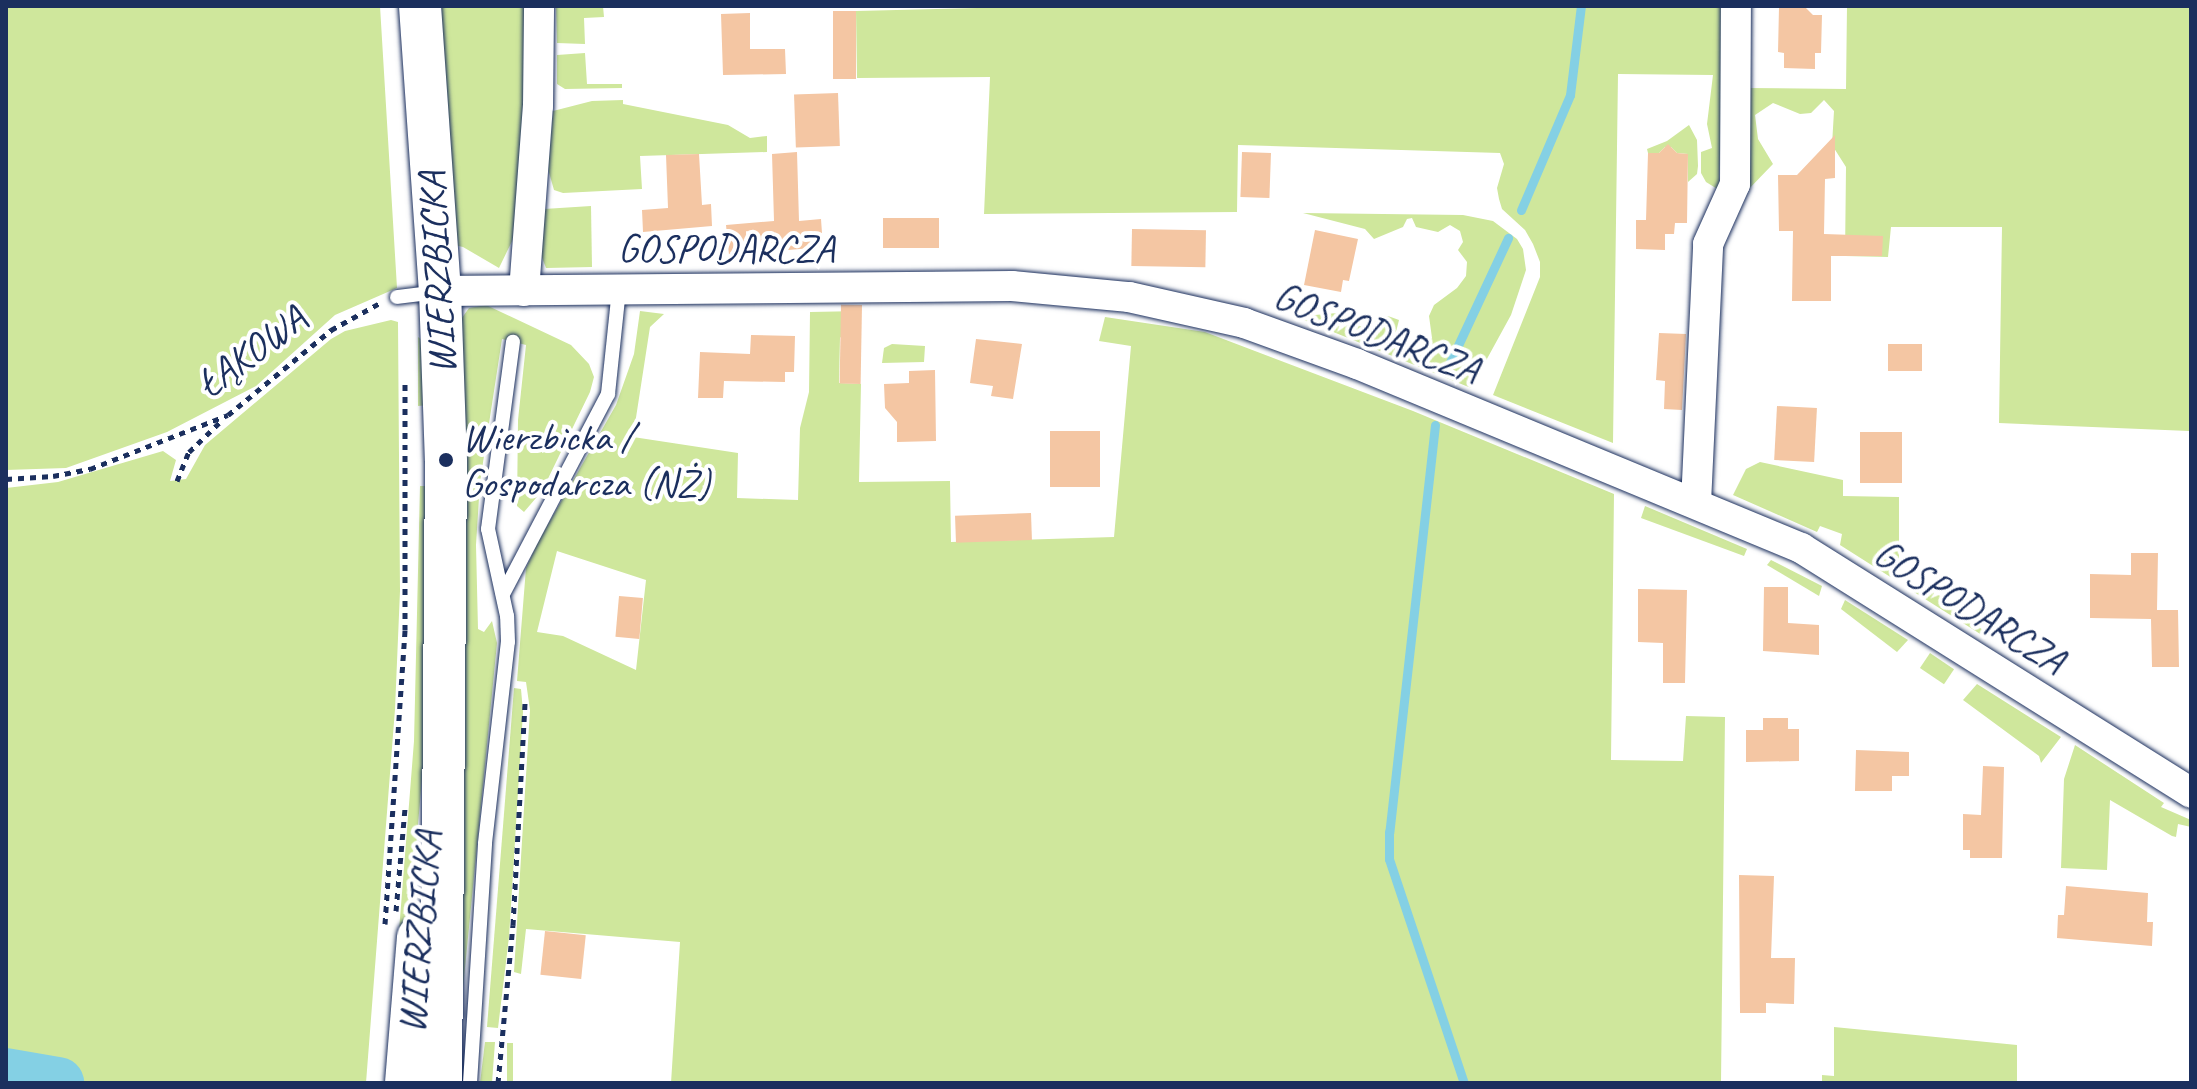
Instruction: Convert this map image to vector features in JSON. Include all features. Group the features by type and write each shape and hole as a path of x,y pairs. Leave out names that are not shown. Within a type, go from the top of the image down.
{"street":[{"name":"WIERZBICKA","path":"420,6 440,291 446,460 444,637 452,1075"},
{"path":"524,291 538,106 539,6"},
{"path":"1696,503 1708,244 1735,184 1736,6"},
{"name":"GOSPODARCZA","path":"440,291 1012,286 1129,297 1244,323 1357,364 1801,548 2191,793"},
{"name":"WIERZBICKA","path":"406,1083 444,637"}],"lane":[{"path":"503,594 608,394 613,371 619,289"},
{"path":"397,297 440,291"},
{"path":"470,1083 452,1075 485,843 508,642 503,594 488,529 513,342"}],"path":[{"name":"ŁĄKOWA","path":"6,479 53,476 90,469 228,415 331,330 352,316 397,297"},
{"path":"384,931 405,630 405,372"},
{"path":"177,481 189,452 228,415"},
{"path":"411,664 414,605"},
{"path":"498,1083 513,925 525,686 503,684"},
{"path":"395,921 405,801"}],"green space":[{"path":"6,6 380,6 397,288 335,315 256,386 167,432 66,468 6,470"},
{"path":"437,6 527,6 523,141 515,235 499,268 454,245"},
{"path":"556,6 603,6 604,17 584,18 585,44 557,43"},
{"path":"1057,6 1724,6 1719,190 1706,182 1701,173 1701,152 1712,148 1707,124 1713,75 1618,74 1613,443 1493,395 1540,277 1540,262 1533,244 1525,230 1502,209 1497,188 1504,164 1500,153 1238,145 1237,212 984,214 990,77 857,78 856,11"},
{"path":"1847,6 2191,6 2191,540 2189,431 1999,423 2002,227 1891,227 1888,257 1845,256 1846,167 1832,145 1834,111 1824,100 1811,113 1800,114 1773,103 1755,115 1758,139 1773,164 1744,194 1746,88 1846,89"},
{"path":"585,53 587,84 622,84 622,88 565,89 557,84 557,55"},
{"path":"623,100 623,104 728,125 750,138 767,136 767,152 640,156 642,189 563,193 554,190 548,169 553,111 592,101"},
{"path":"1689,125 1697,140 1698,166 1697,174 1688,182 1688,154 1677,153 1671,147 1665,147 1659,153 1648,153 1647,149 1667,141"},
{"path":"591,206 592,267 546,268 541,255 544,209"},
{"path":"1303,213 1463,215 1493,221 1517,239 1523,249 1526,270 1511,315 1471,388 1294,316 1299,309 1315,315 1337,313 1362,327 1377,317 1388,316 1399,320 1395,336 1398,344 1412,351 1421,350 1432,338 1429,316 1434,305 1457,288 1466,276 1467,262 1458,250 1463,242 1460,231 1450,225 1438,232 1416,227 1412,218 1407,219 1403,227 1374,239 1365,229"},
{"path":"486,305 571,345 589,364 594,377 590,392 542,491 524,512 517,506 518,420 526,345 502,339 480,482 476,545 478,629 484,632 492,621 497,643 458,1039 459,322 469,308"},
{"path":"640,311 664,314 650,327 633,437 738,453 737,498 798,500 800,428 809,392 810,312 861,311 840,338 839,383 861,384 859,482 950,481 951,542 1114,537 1131,346 1099,341 1105,317 1205,332 1413,411 1614,494 1611,760 1683,761 1686,716 1725,717 1721,1083 671,1083 680,942 526,929 521,974 514,972 530,710 526,682 517,681 526,568 616,405 634,354","holes":["557,551 646,580 636,670 563,636 537,632"]},
{"path":"391,320 398,322 400,591 395,709 366,1083 6,1083 6,488 58,482 163,451 176,460 170,481 186,479 205,445 331,339 345,331"},
{"path":"418,337 422,340 429,405 418,406"},
{"path":"892,344 925,346 924,362 882,363 884,348"},
{"path":"1760,462 1843,480 1843,496 1899,497 1899,567 1892,578 1840,545 1842,534 1820,526 1817,532 1733,495 1746,469"},
{"path":"420,486 430,486 424,756 400,1030 387,1083 414,741"},
{"path":"1645,506 1747,549 1744,556 1641,518"},
{"path":"1771,560 1822,586 1819,596 1767,565"},
{"path":"1920,580 1988,634 1985,637 1914,592"},
{"path":"1845,600 1908,640 1897,652 1841,609"},
{"path":"1930,653 1954,669 1944,684 1920,668"},
{"path":"1977,684 2061,737 2041,763 2039,756 1963,700"},
{"path":"514,688 521,689 523,712 509,937 498,1028 487,1027"},
{"path":"2075,745 2164,803 2161,807 2191,820 2191,827 2178,824 2176,837 2172,836 2110,800 2107,870 2061,868 2064,779"},
{"path":"1834,1027 2017,1045 2017,1083 1822,1083 1822,1075 1834,1076"},
{"path":"485,1042 495,1042 492,1083 480,1083"},
{"path":"507,1043 513,1043 513,1083 507,1083"}],"building":[{"path":"1804,6 1813,15 1822,15 1821,53 1815,53 1815,69 1784,68 1784,53 1778,52 1779,7"},
{"path":"833,11 856,11 856,79 833,79"},
{"path":"750,13 750,49 785,49 786,74 723,75 721,14"},
{"path":"838,93 840,146 796,148 794,95"},
{"path":"1835,135 1835,178 1825,179 1824,234 1883,236 1882,256 1831,256 1831,301 1792,301 1793,231 1779,231 1778,175 1797,175"},
{"path":"1668,144 1677,153 1688,154 1687,223 1675,223 1674,234 1665,234 1665,250 1636,249 1636,220 1646,220 1648,153 1659,153"},
{"path":"797,152 799,221 821,219 823,247 729,255 726,225 774,221 772,154"},
{"path":"1242,152 1271,153 1269,198 1240,197"},
{"path":"699,154 702,205 711,204 712,226 643,232 642,210 668,208 666,155"},
{"path":"883,218 939,218 939,248 883,248"},
{"path":"1132,229 1206,230 1205,267 1131,266"},
{"path":"1315,230 1358,239 1349,281 1343,280 1341,292 1304,285"},
{"path":"841,305 862,305 861,384 840,384"},
{"path":"1659,333 1686,334 1682,410 1664,409 1665,381 1656,380"},
{"path":"751,335 795,336 794,372 785,372 785,382 724,381 723,398 698,398 700,352 750,354"},
{"path":"976,339 1022,344 1013,399 991,396 993,386 970,383"},
{"path":"1888,344 1922,344 1922,371 1888,371"},
{"path":"935,370 936,441 897,442 897,422 885,408 884,384 909,383 909,371"},
{"path":"1777,406 1817,408 1814,462 1774,460"},
{"path":"1050,431 1100,431 1100,487 1050,487"},
{"path":"1860,432 1902,432 1902,483 1860,483"},
{"path":"1031,513 1032,540 956,543 955,516"},
{"path":"2131,553 2158,553 2157,610 2178,610 2179,667 2152,667 2151,619 2090,618 2090,574 2131,575"},
{"path":"1764,587 1788,587 1788,623 1819,625 1819,655 1763,651"},
{"path":"1638,589 1687,590 1685,683 1663,683 1663,643 1638,642"},
{"path":"619,596 643,598 639,639 615,637"},
{"path":"1763,718 1788,718 1788,729 1799,729 1799,761 1746,762 1746,730 1763,730"},
{"path":"1856,750 1909,752 1909,776 1892,776 1892,791 1855,791"},
{"path":"1983,766 2004,767 2002,858 1970,858 1970,850 1963,850 1963,814 1981,815"},
{"path":"1739,875 1774,876 1771,958 1795,958 1794,1004 1766,1003 1766,1013 1740,1013"},
{"path":"2066,886 2148,893 2147,922 2153,922 2152,946 2057,938 2058,915 2064,915"},
{"path":"545,931 586,935 581,979 540,975"}],"waterway":[{"path":"1521,210 1570,95 1581,6"},
{"path":"1446,371 1508,238"},
{"path":"1435,425 1389,832 1389,859 1464,1083"},
{"path":"6,1074 58,1083"}],"place":[{"name":"Wierzbicka / Gospodarcza (NŻ)","path":"446,460"}]}
